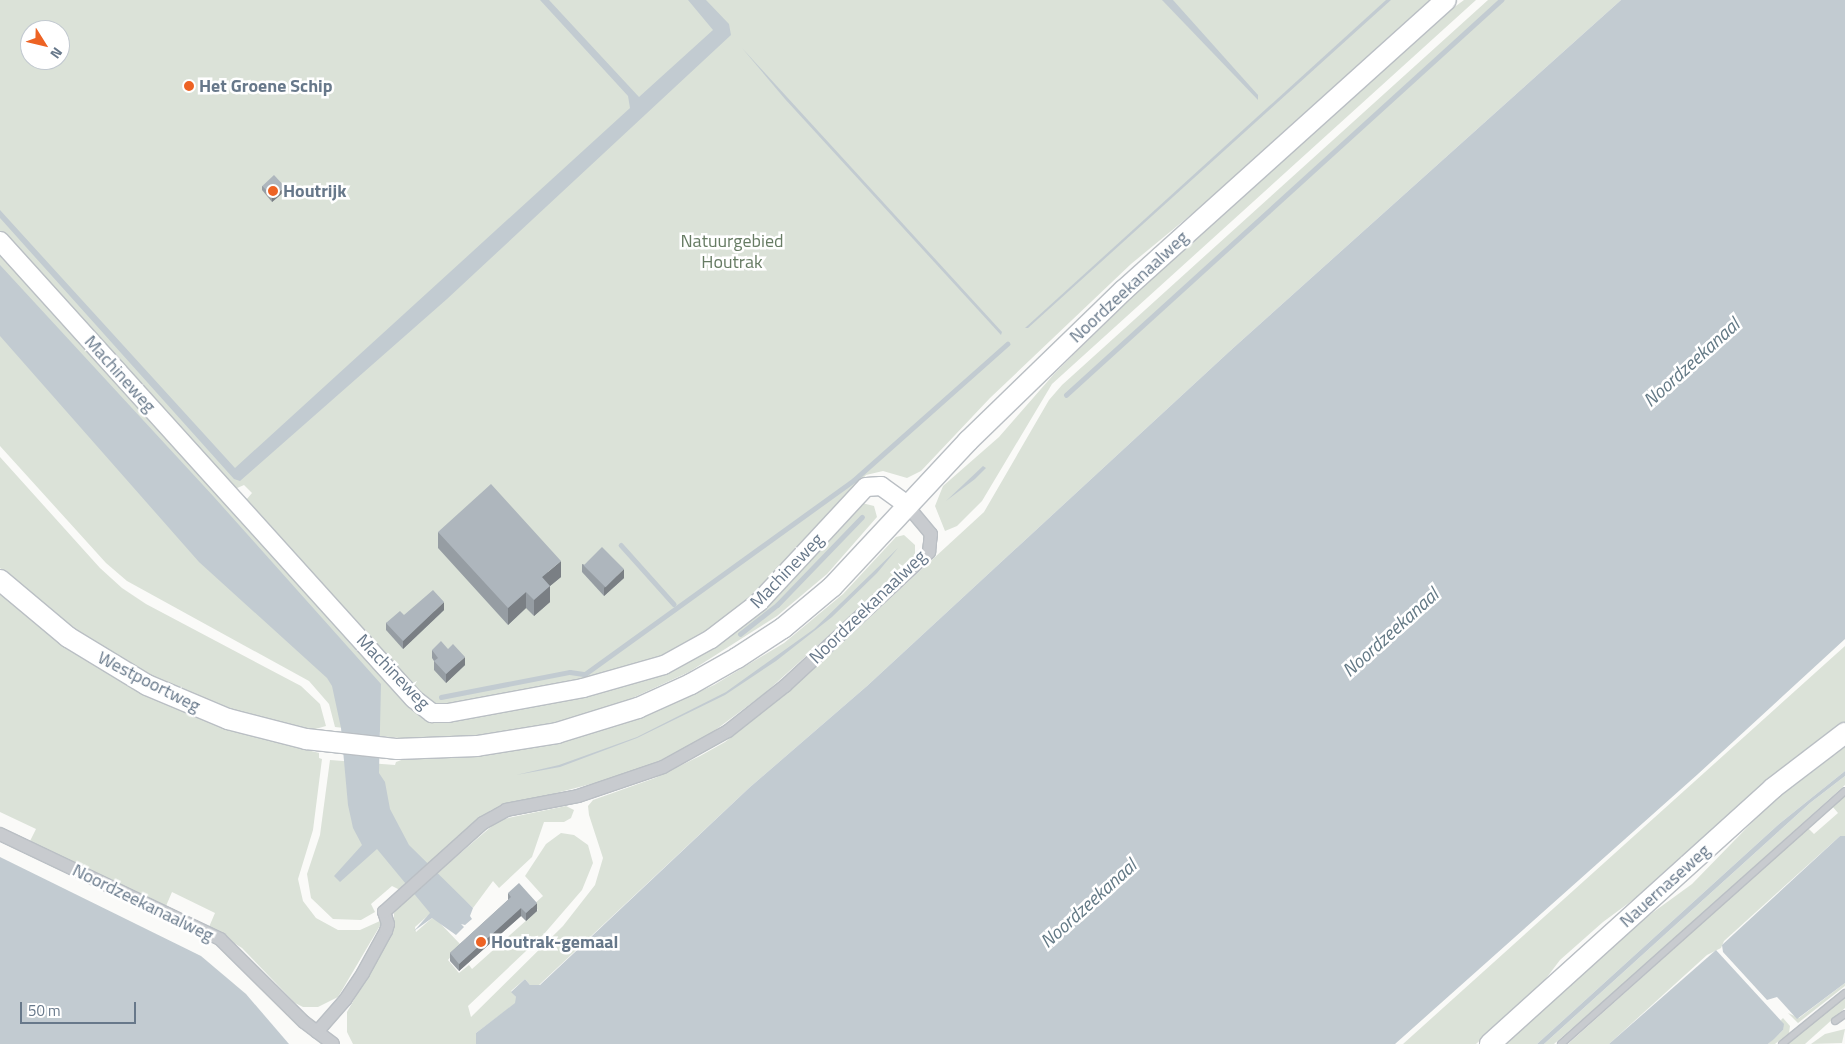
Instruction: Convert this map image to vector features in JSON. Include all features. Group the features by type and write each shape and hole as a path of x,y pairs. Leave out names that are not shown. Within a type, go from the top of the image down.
{"main road":[{"name":"Noordzeekanaalweg","path":"907,505 1124,290 1446,0"},
{"name":"Westpoortweg","path":"0,580 68,637 148,685 237,722 320,741 397,749 477,746 557,733 618,715 691,684 759,645 807,609 850,569 907,505"},
{"name":"Nauernaseweg","path":"1490,1044 1773,788 1845,733"}],"street":[{"name":"Machineweg","path":"0,241 414,699 432,713 448,713 583,688 664,665 711,639 760,602 866,487 881,486 907,505"},
{"name":"Noordzeekanaalweg","path":"317,1032 345,1000 363,974 386,931 388,918 384,912 494,815 578,796 644,775 708,744 748,716 922,561 932,544 931,534 907,505"},
{"name":"Noordzeekanaalweg","path":"0,834 220,939 317,1032 333,1044"}],"lane":[{"path":"1561,1044 1845,792"},
{"path":"1782,1044 1845,993"},
{"path":"1835,1021 1845,1014"}],"green space":[{"name":"Natuurgebied Houtrak","path":"0,0 1433,0 1210,199 1131,264 990,398 921,471 907,478 883,471 866,475 811,539 735,613 673,655 583,682 437,706 427,702 246,500 252,493 244,485 235,489 0,231"},
{"path":"1464,0 1476,0 1052,384 982,501 957,526 945,531 935,506 943,486 999,437 1054,374 1140,289 1441,17"},
{"path":"1488,0 1621,0 1231,350 867,686 749,788 539,985 530,985 525,979 511,991 516,997 516,1003 476,1033 476,1044 353,1044 347,1032 347,1012 394,930 394,913 398,908 415,893 431,913 415,927 416,932 432,918 436,919 461,945 448,960 459,973 469,965 472,969 538,910 533,905 543,896 525,876 546,844 561,833 574,835 588,845 593,863 582,890 544,934 468,1006 471,1017 563,926 595,885 603,858 589,815 588,806 593,800 655,778 700,756 725,742 786,694 984,512 1049,400 1062,385"},
{"path":"0,250 428,721 631,684 667,672 862,503 874,506 877,517 827,574 777,616 689,672 615,706 557,723 474,737 408,739 380,736 380,732 335,727 329,704 309,681 127,581 106,563 0,446"},
{"path":"0,457 100,568 122,588 146,604 301,686 320,704 326,726 312,730 289,726 242,713 160,683 91,643 10,579 0,568"},
{"path":"904,535 915,545 915,555 908,564 765,693 710,734 659,761 618,777 491,810 400,890 392,886 371,904 375,912 361,920 333,919 311,898 307,874 320,835 330,760 395,765 396,762 404,759 500,753 555,743 641,718 714,685 784,643 843,594 896,537"},
{"path":"0,592 62,642 164,703 244,733 319,753 319,758 322,759 313,830 298,879 303,901 316,918 338,930 360,930 380,921 381,924 338,997 318,1007 303,1007 295,1003 242,948 209,927 215,913 172,892 166,906 29,843 36,829 0,812"},
{"path":"1845,646 1845,725 1645,891 1603,922 1560,960 1541,985 1476,1044 1403,1044"},
{"path":"1845,747 1845,771 1779,824 1537,1044 1504,1044 1637,924 1692,884 1770,804"},
{"path":"1845,776 1845,785 1638,971 1554,1044 1544,1044 1810,803"},
{"path":"1845,795 1845,836 1840,836 1724,941 1721,948 1707,955 1609,1044 1568,1044 1808,828 1814,834 1838,813 1832,806"},
{"path":"566,806 574,810 571,818 564,822 544,822 532,857 499,888 493,881 473,908 436,874 499,820"},
{"path":"1845,983 1845,986 1798,1023 1788,1013 1799,1018"},
{"path":"1845,997 1845,1008 1805,1044 1788,1044"},
{"path":"1783,1018 1790,1026 1789,1033 1775,1044 1768,1044 1783,1030 1781,1020"},
{"path":"1845,1029 1842,1043 1811,1044 1825,1034"}],"water":[{"path":"540,0 549,0 639,97 713,30 688,0 706,0 729,24 731,35 447,299 240,481 234,479 0,218 0,210 235,468 630,108 628,96"},
{"path":"1162,0 1173,0 1258,95 1258,100"},
{"path":"1386,0 1391,0 1028,328 1025,328"},
{"name":"Noordzeekanaal","path":"1621,0 1845,0 1845,639 1698,774 1395,1044 476,1044 476,1033 515,1003 516,997 511,992 525,979 530,985 540,985 749,788 867,686 1231,350"},
{"path":"742,48 1002,332 1001,335 785,99"},
{"path":"0,265 214,497 381,684 379,773 385,782 390,809 409,845 473,908 470,916 472,919 465,925 461,924 464,927 456,935 432,918 414,931 430,913 377,849 340,882 334,876 362,845 353,828 348,805 341,728 332,686 327,678 199,562 0,336"},
{"path":"983,466 986,468 975,479 946,501"},
{"path":"898,548 877,573 832,617 776,661 725,695 637,738 560,767 516,775 559,765 637,737 726,692 814,629"},
{"path":"1845,771 1845,776 1810,803 1544,1044 1537,1044 1779,824"},
{"path":"1840,836 1845,836 1845,983 1797,1019 1777,997 1767,1000 1723,952 1722,945"},
{"path":"0,857 201,956 246,994 289,1044 0,1044"},
{"path":"1716,950 1784,1024 1783,1030 1774,1039 1768,1044 1609,1044"}],"building":[{"name":"Houtrijk","path":"274,175 285,187 273,198 262,186"},
{"path":"491,484 561,561 542,577 550,586 534,600 526,592 508,608 438,532"},
{"path":"602,547 624,569 606,587 584,565"},
{"path":"433,590 444,602 403,641 386,623 400,611 404,615"},
{"path":"441,641 448,649 453,644 465,657 446,674 434,661 438,658 432,650"},
{"path":"519,883 537,903 526,913 521,908 459,964 450,953 511,897 508,893"}],"waterway":[{"path":"1066,395 1501,0"},
{"path":"441,697 570,672 585,674 854,480 1007,344"},
{"path":"740,634 777,605 862,517"},
{"path":"621,545 674,604"}],"place":[{"name":"Het Groene Schip","path":"189,86"},
{"name":"Houtrijk","path":"273,191"},
{"name":"Houtrak-gemaal","path":"481,942"}]}
